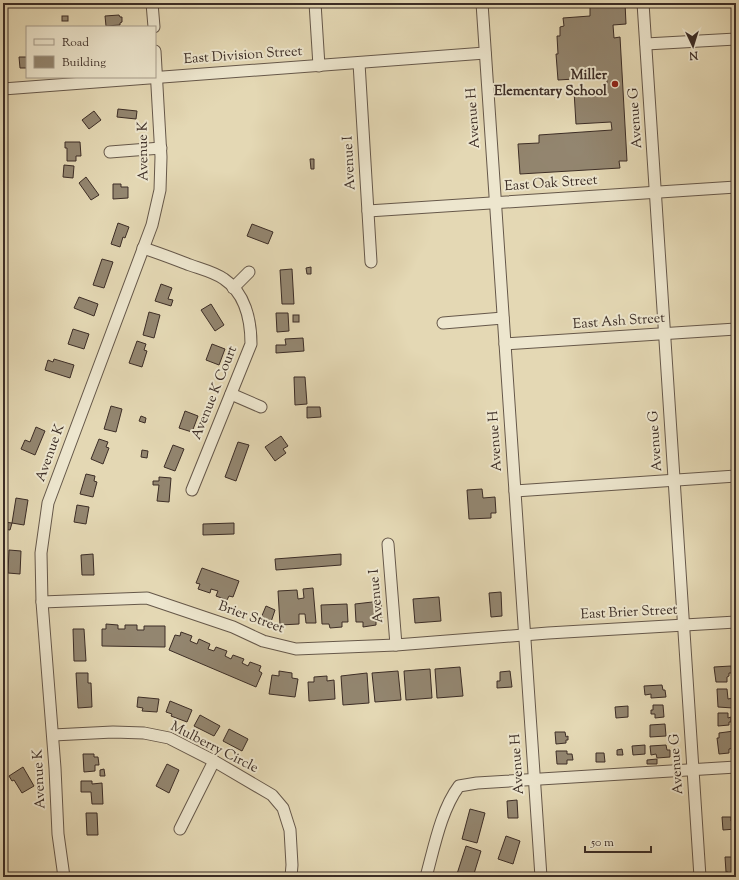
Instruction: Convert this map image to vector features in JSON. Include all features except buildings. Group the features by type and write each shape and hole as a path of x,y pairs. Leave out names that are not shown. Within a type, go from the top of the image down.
{"street":[{"path":"152,3 154,26"},
{"path":"315,3 319,66"},
{"name":"Avenue H","path":"482,3 541,877"},
{"name":"Avenue G","path":"643,3 700,877"},
{"path":"646,44 736,39"},
{"name":"East Division Street","path":"3,89 485,53"},
{"name":"Avenue I","path":"359,63 371,262"},
{"name":"Avenue K","path":"64,877 58,834 42,602 41,553 48,503 152,225 160,190 161,148 156,64"},
{"path":"110,152 161,148"},
{"name":"East Oak Street","path":"368,211 736,186"},
{"name":"Avenue K Court","path":"143,248 224,279 242,300 251,328 250,344 192,490"},
{"path":"233,288 249,272"},
{"path":"442,323 503,318"},
{"name":"East Ash Street","path":"505,344 736,329"},
{"path":"231,394 261,407"},
{"path":"515,491 736,476"},
{"name":"Avenue I","path":"388,544 396,645"},
{"name":"Brier Street","path":"42,602 147,598 233,627 262,641 296,649 396,645 524,636"},
{"name":"East Brier Street","path":"524,636 548,633 736,622"},
{"name":"Mulberry Circle","path":"52,735 113,732 144,733 168,738 214,761 272,795 283,808 290,830 292,865 291,877"},
{"path":"180,829 214,761"},
{"path":"426,877 442,822 452,795 458,786 736,767"}],"place":[{"name":"Miller Elementary School","path":"615,84"}]}
